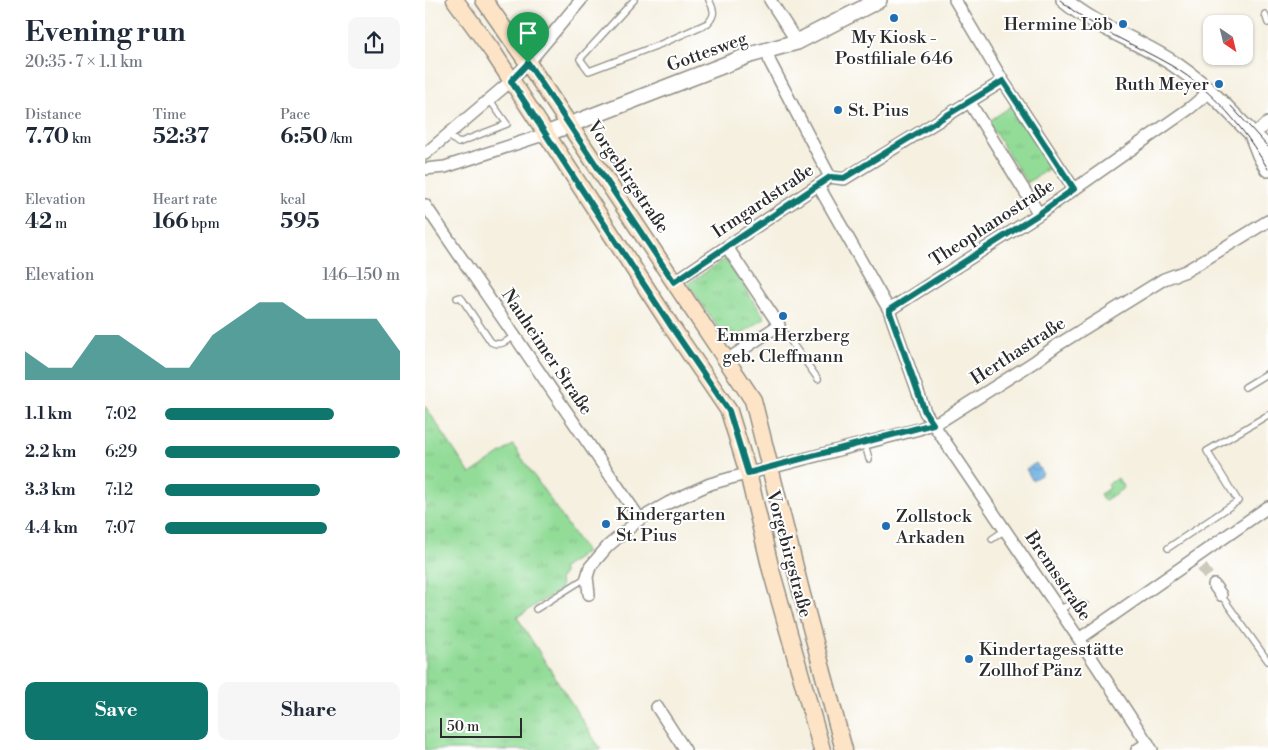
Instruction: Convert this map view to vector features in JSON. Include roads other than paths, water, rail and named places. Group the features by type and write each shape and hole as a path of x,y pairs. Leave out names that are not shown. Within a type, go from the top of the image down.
{"main road":[{"name":"Vorgebirgstraße","path":"455,0 493,52 671,326 729,411 748,473 771,570 822,750"},
{"name":"Vorgebirgstraße","path":"485,0 753,400 801,591 844,750"}],"street":[{"path":"425,154 511,81 581,0"},
{"path":"770,0 797,42"},
{"name":"Gottesweg","path":"546,134 750,55 797,42 879,0"},
{"path":"955,0 1003,81 1074,189"},
{"path":"1064,0 1078,12 1107,29 1175,65 1210,91 1252,135 1268,148"},
{"path":"767,51 770,62 830,177"},
{"name":"Irmgardstraße","path":"674,282 830,177 844,178 970,103 1003,81"},
{"name":"Theophanostraße","path":"889,310 1039,214 1190,108 1210,91"},
{"path":"970,103 1039,214"},
{"path":"1252,135 1268,123"},
{"path":"425,169 445,167 546,134"},
{"path":"1252,135 1268,169"},
{"name":"Bremsstraße","path":"818,185 889,310 925,412 1150,746"},
{"name":"Nauheimer Straße","path":"425,205 640,519"},
{"name":"Herthastraße","path":"587,578 589,568 608,546 640,519 668,503 710,484 865,444 944,419 1164,279 1186,270 1268,221"},
{"path":"727,247 779,325 727,360"},
{"path":"1079,639 1268,508"},
{"path":"1195,557 1202,567"},
{"path":"587,578 589,594"},
{"path":"1214,584 1221,595"},
{"path":"657,706 685,750"},
{"path":"1137,750 1150,746"}],"lane":[{"path":"634,0 580,59 589,71 661,44 708,23 714,17 715,10 709,0"},
{"path":"1265,14 1268,23"},
{"path":"447,134 458,143 507,124 489,99"},
{"path":"457,298 461,297 491,342 504,343 514,336"},
{"path":"779,325 818,379"},
{"path":"1245,387 1268,373"},
{"path":"1168,548 1238,500 1207,451 1268,415"},
{"path":"865,444 869,459"},
{"path":"992,539 1005,530"},
{"path":"536,610 587,578"},
{"path":"1221,595 1268,661"},
{"path":"1059,610 1071,603 1085,605"}],"water":[{"path":"1036,463 1043,474 1032,480 1026,469"}],"tunnel":[{"path":"1202,567 1214,585"}],"tram line":[{"path":"1060,0 1114,36 1172,66 1201,87 1215,99 1238,125 1268,169"},
{"path":"1231,106 1268,147"}],"place":[{"name":"My Kiosk - Postfiliale 646","path":"894,18"},
{"name":"Hermine Löb","path":"1123,24"},
{"name":"Ruth Meyer","path":"1219,84"},
{"name":"St. Pius","path":"838,110"},
{"name":"Emma Herzberg geb. Cleffmann","path":"783,316"},
{"name":"Kindergarten St. Pius","path":"606,524"},
{"name":"Zollstock Arkaden","path":"886,526"},
{"name":"Kindertagesstätte Zollhof Pänz","path":"969,659"}]}
